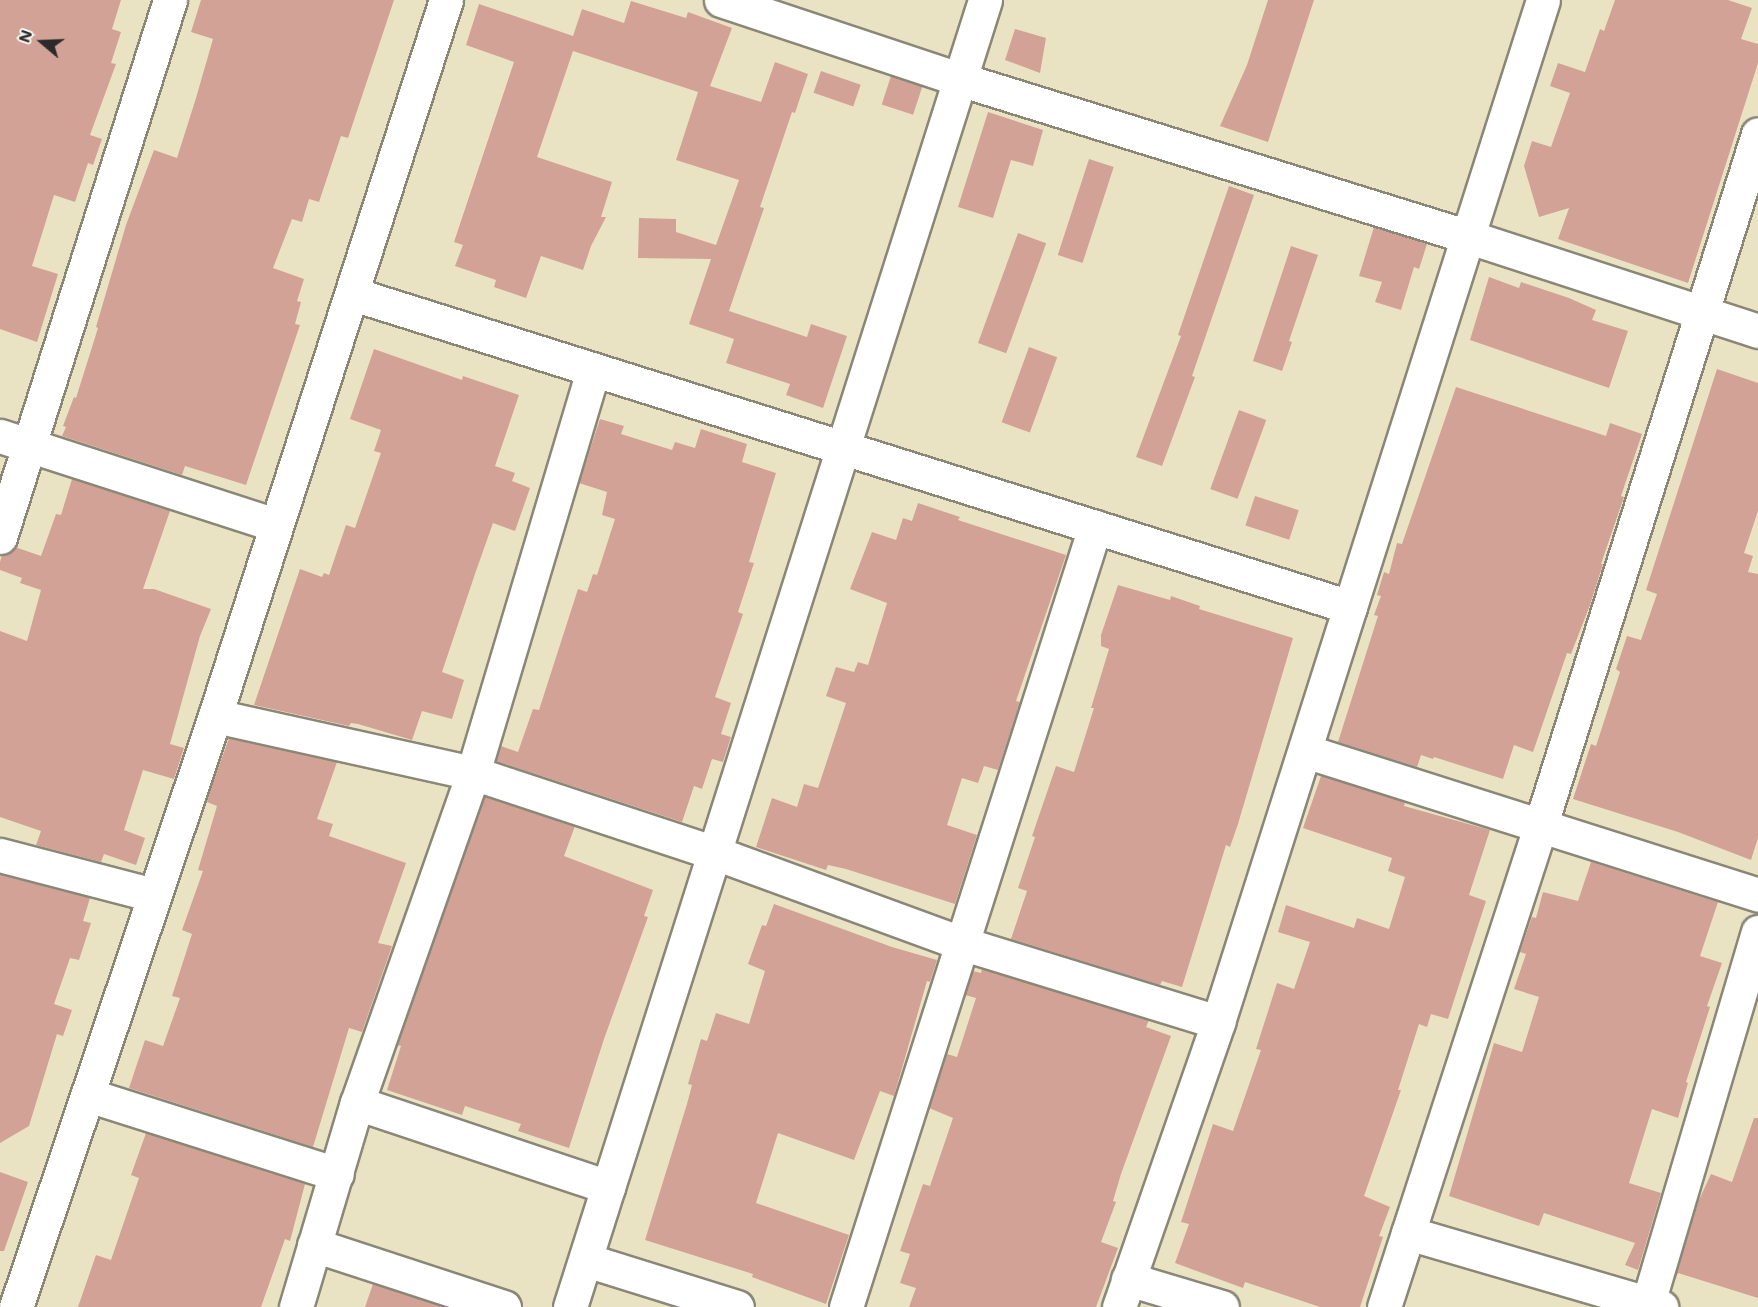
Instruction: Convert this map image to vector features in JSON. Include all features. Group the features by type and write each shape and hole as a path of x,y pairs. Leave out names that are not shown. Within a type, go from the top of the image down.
{"street":[{"path":"0,537 14,441 170,0"},
{"path":"16,1307 215,716 446,0"},
{"path":"722,0 959,79 1466,236 1758,331"},
{"path":"570,1307 985,0"},
{"path":"1222,1307 1124,1293 1218,1022 1466,236 1543,0"},
{"path":"1384,1307 1540,824 1758,134"},
{"path":"353,294 843,450 1350,607"},
{"path":"296,1307 357,1103 473,773 593,371"},
{"path":"14,441 275,525"},
{"path":"846,1307 1095,527"},
{"path":"215,716 473,773 715,853 961,943 1218,1022"},
{"path":"1305,752 1540,824 1758,895"},
{"path":"0,855 154,895"},
{"path":"1408,1233 1655,1305 1758,933"},
{"path":"87,1095 337,1174"},
{"path":"357,1103 608,1187"},
{"path":"314,1245 504,1307"},
{"path":"585,1260 737,1307"}],"building":[{"path":"0,0 121,0 112,29 121,32 111,63 116,64 90,135 102,139 93,165 88,163 75,202 54,195 32,266 58,274 37,342 0,329"},
{"path":"201,0 394,0 348,138 341,136 319,202 309,199 302,222 292,219 273,268 304,279 297,301 301,302 295,324 300,325 246,485 185,466 182,475 62,436 66,427 63,426 74,397 76,398 98,328 96,327 126,225 154,150 177,158 213,39 191,32"},
{"path":"1268,0 1314,0 1268,142 1220,126 1247,65"},
{"path":"1615,0 1728,0 1752,8 1741,39 1758,44 1758,63 1688,283 1558,239 1569,208 1539,217 1524,166 1532,141 1551,147 1570,93 1550,86 1558,63 1585,72 1600,29 1604,31"},
{"path":"631,1 686,18 688,12 732,28 710,86 761,102 775,62 808,74 795,113 792,112 760,207 764,208 729,311 807,337 811,324 847,336 823,408 786,395 790,384 726,363 734,339 689,324 711,259 638,258 639,218 676,219 676,232 716,245 739,180 676,160 698,92 573,51 537,157 612,182 601,217 606,217 591,246 583,270 541,256 526,298 494,287 496,280 455,266 463,245 454,242 514,62 466,45 479,4 573,36 582,9 624,23"},
{"path":"1015,29 1046,38 1040,73 1005,60"},
{"path":"821,71 861,85 853,106 814,93"},
{"path":"891,76 922,86 913,115 882,105"},
{"path":"988,112 1043,130 1033,166 1011,160 993,218 958,207"},
{"path":"1089,159 1114,167 1083,263 1058,255"},
{"path":"1229,186 1254,195 1192,376 1195,377 1162,466 1136,457 1181,336 1178,335"},
{"path":"1374,227 1427,244 1419,269 1414,267 1401,310 1375,302 1382,282 1359,276"},
{"path":"1018,233 1046,243 1006,353 978,343"},
{"path":"1291,246 1318,255 1289,341 1292,342 1282,371 1253,361"},
{"path":"1489,277 1519,288 1521,282 1569,298 1596,310 1592,320 1628,331 1609,388 1470,340"},
{"path":"1029,347 1057,357 1030,432 1002,422"},
{"path":"374,349 462,380 463,376 519,395 495,466 515,473 512,481 530,488 515,531 493,523 476,571 442,672 464,680 452,719 422,711 412,740 358,724 351,723 349,726 254,705 300,569 322,577 324,573 329,575 346,525 355,528 381,453 374,451 381,430 350,419"},
{"path":"1717,369 1758,383 1758,511 1744,553 1753,556 1748,572 1758,574 1758,838 1751,860 1678,832 1573,799 1591,744 1596,746 1620,672 1616,669 1627,636 1641,640 1657,594 1646,590"},
{"path":"1456,387 1606,436 1610,423 1642,434 1621,496 1624,497 1601,564 1603,564 1590,605 1571,654 1567,653 1533,752 1514,745 1503,779 1421,755 1417,767 1338,742 1378,616 1374,615 1381,596 1377,595 1384,572 1389,574 1397,543 1402,544"},
{"path":"1239,410 1266,420 1238,499 1210,489"},
{"path":"600,419 624,426 621,434 672,450 675,442 695,448 701,429 747,444 742,462 776,473 749,562 754,563 738,612 743,614 715,697 731,703 721,734 731,737 723,762 712,759 702,789 694,786 682,822 496,761 501,746 518,752 533,709 539,710 578,589 587,592 593,574 597,575 615,519 602,515 607,492 579,483"},
{"path":"72,479 170,511 143,589 154,589 211,609 200,636 170,744 184,748 174,779 143,770 124,830 145,838 136,865 104,854 101,862 36,845 41,831 0,817 0,631 27,641 41,590 20,583 22,578 0,570 0,562 2,555 15,547 41,556 56,514 61,515"},
{"path":"1255,496 1299,510 1289,540 1245,525"},
{"path":"918,503 960,517 958,520 1066,555 1016,701 1020,702 998,770 984,766 978,783 962,778 947,825 977,835 955,904 846,869 828,865 826,870 756,847 772,798 797,807 804,784 818,788 846,703 826,696 836,667 854,672 858,662 868,665 887,603 850,589 872,532 896,540 903,518 912,521"},
{"path":"1118,585 1170,600 1171,596 1200,606 1199,609 1293,638 1238,824 1230,847 1226,845 1182,987 1162,981 1160,985 1011,939 1027,891 1018,888 1035,837 1032,836 1056,766 1074,772 1094,708 1091,708 1109,649 1101,646 1101,635"},
{"path":"229,738 337,762 317,819 333,824 329,836 406,863 378,943 392,946 362,1032 349,1028 313,1147 129,1088 145,1040 163,1046 180,998 172,996 192,934 182,930 203,871 198,870 217,806 207,802"},
{"path":"1321,776 1405,802 1404,806 1490,830 1469,895 1486,901 1448,1019 1431,1014 1427,1027 1419,1024 1398,1090 1401,1090 1364,1196 1390,1207 1379,1236 1383,1237 1360,1307 1320,1307 1245,1282 1243,1288 1175,1263 1189,1224 1181,1222 1213,1124 1233,1131 1261,1050 1256,1049 1277,983 1294,989 1310,942 1278,932 1286,905 1354,928 1357,918 1389,929 1405,877 1388,871 1392,858 1303,828"},
{"path":"485,797 575,826 564,856 653,890 644,916 648,917 604,1039 569,1148 518,1131 521,1124 465,1106 462,1115 387,1090 401,1046 397,1045"},
{"path":"1591,862 1718,902 1700,956 1722,963 1707,1006 1710,1007 1686,1082 1688,1083 1678,1118 1652,1109 1629,1183 1661,1193 1638,1270 1625,1265 1635,1243 1544,1213 1539,1226 1449,1196 1494,1043 1522,1052 1539,997 1514,989 1526,954 1520,952 1532,917 1536,918 1543,892 1578,901"},
{"path":"0,874 90,898 83,921 91,923 79,960 70,958 54,1004 72,1010 63,1036 57,1034 29,1126 0,1143"},
{"path":"774,904 892,947 937,960 930,982 927,981 894,1096 880,1091 854,1160 778,1133 756,1203 849,1235 826,1304 752,1277 753,1274 645,1240 687,1104 692,1085 688,1084 701,1039 707,1041 716,1013 749,1024 765,971 748,964 762,925 766,926"},
{"path":"982,969 1149,1020 1146,1027 1171,1036 1121,1174 1113,1201 1116,1202 1101,1242 1118,1248 1096,1307 909,1307 916,1288 900,1283 910,1254 900,1251 923,1184 930,1186 953,1118 929,1108 947,1054 957,1057 976,998 965,995 973,971 981,973"},
{"path":"1754,1118 1758,1118 1758,1298 1678,1273 1674,1282 1698,1202 1711,1174 1732,1182"},
{"path":"146,1133 305,1184 290,1241 285,1239 261,1307 78,1307 96,1255 111,1260 139,1178 131,1175"},
{"path":"0,1172 28,1182 4,1251 0,1251"},
{"path":"373,1284 444,1307 365,1307"}]}
